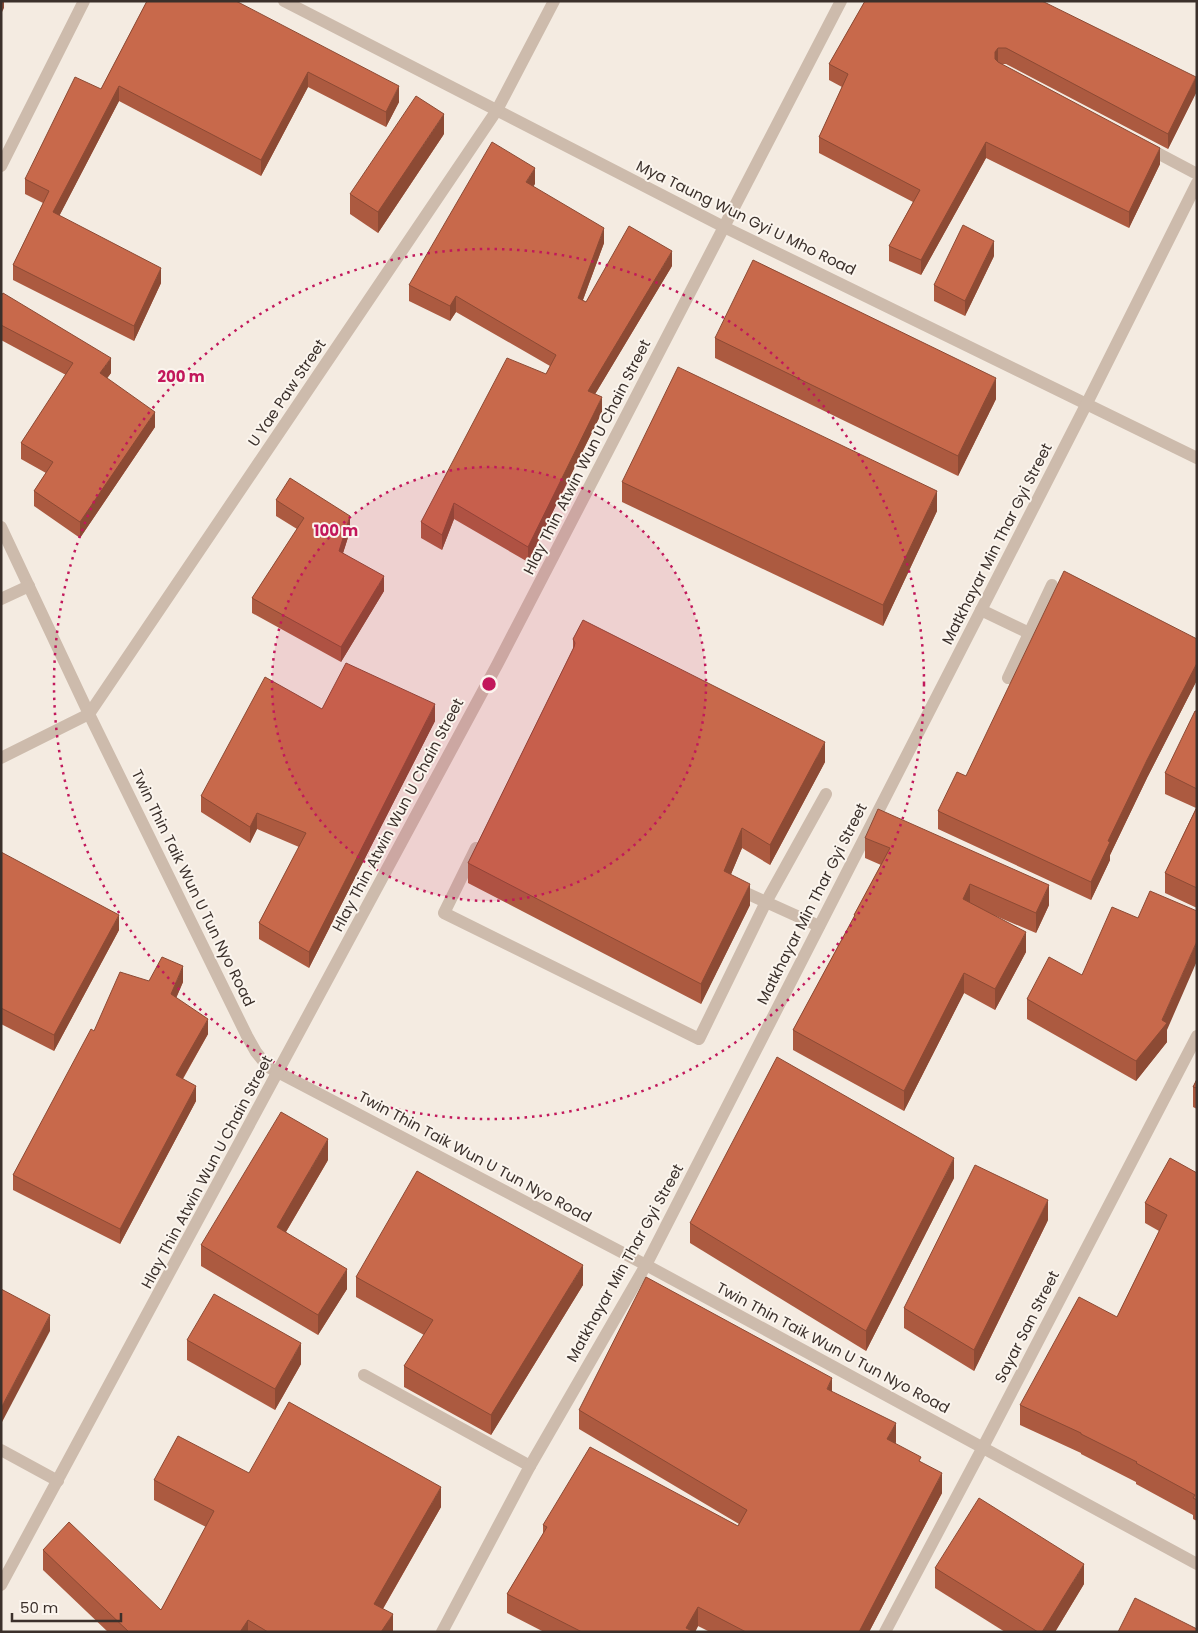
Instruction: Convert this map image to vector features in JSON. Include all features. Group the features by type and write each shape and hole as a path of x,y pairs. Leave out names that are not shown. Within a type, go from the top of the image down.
{"street":[{"path":"1,166 84,1"},
{"name":"Mya Taung Wun Gyi U Mho Road","path":"284,1 724,227 1197,458"},
{"name":"U Yae Paw Street","path":"1,758 89,714 497,110 554,1"},
{"name":"Hlay Thin Atwin Wun U Chain Street","path":"1,1586 498,665 841,1"},
{"path":"1137,142 1197,174"},
{"name":"Matkhayar Min Thar Gyi Street","path":"442,1632 530,1466 646,1265 1087,403 1197,183"},
{"name":"Twin Thin Taik Wun U Tun Nyo Road","path":"1,527 89,714 247,1036 256,1052 268,1067 646,1265 1197,1564"},
{"path":"1008,678 1052,585"},
{"path":"1,599 29,586"},
{"path":"981,610 1029,633"},
{"path":"482,836 444,913 699,1039 766,902 826,794"},
{"path":"733,888 819,926"},
{"name":"Sayar San Street","path":"885,1632 1197,1036"},
{"path":"364,1375 530,1466"},
{"path":"1,1450 58,1481"}],"building":[{"path":"147,1 236,1 399,86 386,112 308,72 261,160 119,86 53,212 161,268 134,326 13,265 49,191 25,179 75,77 101,89"},
{"path":"865,1 1042,1 1196,77 1168,134 1006,48 998,48 995,52 995,59 998,62 1160,148 1129,212 986,142 921,260 889,246 920,190 819,137 848,74 829,64"},
{"path":"416,96 444,114 378,212 350,194"},
{"path":"492,142 535,168 526,182 604,228 578,298 586,302 629,226 672,251 588,391 602,397 528,547 454,503 442,535 421,522 507,358 546,374 556,355 456,296 450,306 409,285"},
{"path":"963,225 994,241 965,301 934,285"},
{"path":"753,260 996,378 958,456 715,338"},
{"path":"3,293 111,358 100,373 155,412 80,522 34,491 53,462 21,443 73,363 1,325 1,296"},
{"path":"678,367 937,491 883,605 622,482"},
{"path":"290,478 350,516 339,551 384,576 341,647 252,598 304,518 276,500"},
{"path":"1064,571 1197,639 1197,663 1147,760 1108,841 1110,842 1091,882 938,811 957,772 966,776"},
{"path":"583,620 825,742 770,845 742,828 724,871 750,884 701,984 468,863 574,647 573,639"},
{"path":"346,663 435,704 309,952 259,923 306,833 257,813 250,827 201,796 265,677 322,709"},
{"path":"1195,711 1197,711 1197,789 1165,773"},
{"path":"1197,807 1197,888 1165,873"},
{"path":"878,809 1049,885 1036,913 970,884 963,899 1026,932 995,989 964,973 904,1091 793,1030 890,848 865,838"},
{"path":"1,852 119,915 54,1035 1,1008"},
{"path":"1150,891 1197,911 1197,941 1162,1020 1167,1023 1136,1061 1027,999 1049,957 1082,975 1112,907 1138,918"},
{"path":"162,957 183,966 171,994 208,1019 176,1075 196,1086 120,1229 13,1175 91,1029 94,1031 120,972 149,981"},
{"path":"777,1057 954,1158 866,1331 690,1223"},
{"path":"1197,1079 1197,1088 1193,1087"},
{"path":"281,1112 328,1139 277,1227 347,1269 318,1315 201,1245"},
{"path":"1170,1158 1197,1173 1197,1500 1193,1498 1195,1495 1137,1462 1081,1433 1020,1405 1079,1297 1117,1317 1167,1215 1145,1203"},
{"path":"975,1165 1048,1200 974,1350 904,1308"},
{"path":"417,1171 583,1265 491,1415 404,1366 433,1320 356,1277"},
{"path":"646,1277 832,1378 827,1389 896,1423 887,1439 921,1457 919,1461 942,1473 859,1632 746,1632 698,1607 686,1628 694,1632 582,1632 507,1594 547,1527 543,1525 590,1447 738,1526 747,1510 579,1410"},
{"path":"1,1289 50,1315 1,1408"},
{"path":"214,1294 301,1343 275,1389 187,1340"},
{"path":"289,1402 441,1487 374,1604 393,1614 381,1632 268,1632 248,1620 240,1632 129,1632 43,1550 69,1522 161,1610 214,1511 154,1480 178,1436 249,1473"},
{"path":"979,1498 1084,1564 1042,1632 1038,1632 935,1568"},
{"path":"1135,1598 1197,1629 1197,1632 1118,1632"}]}
